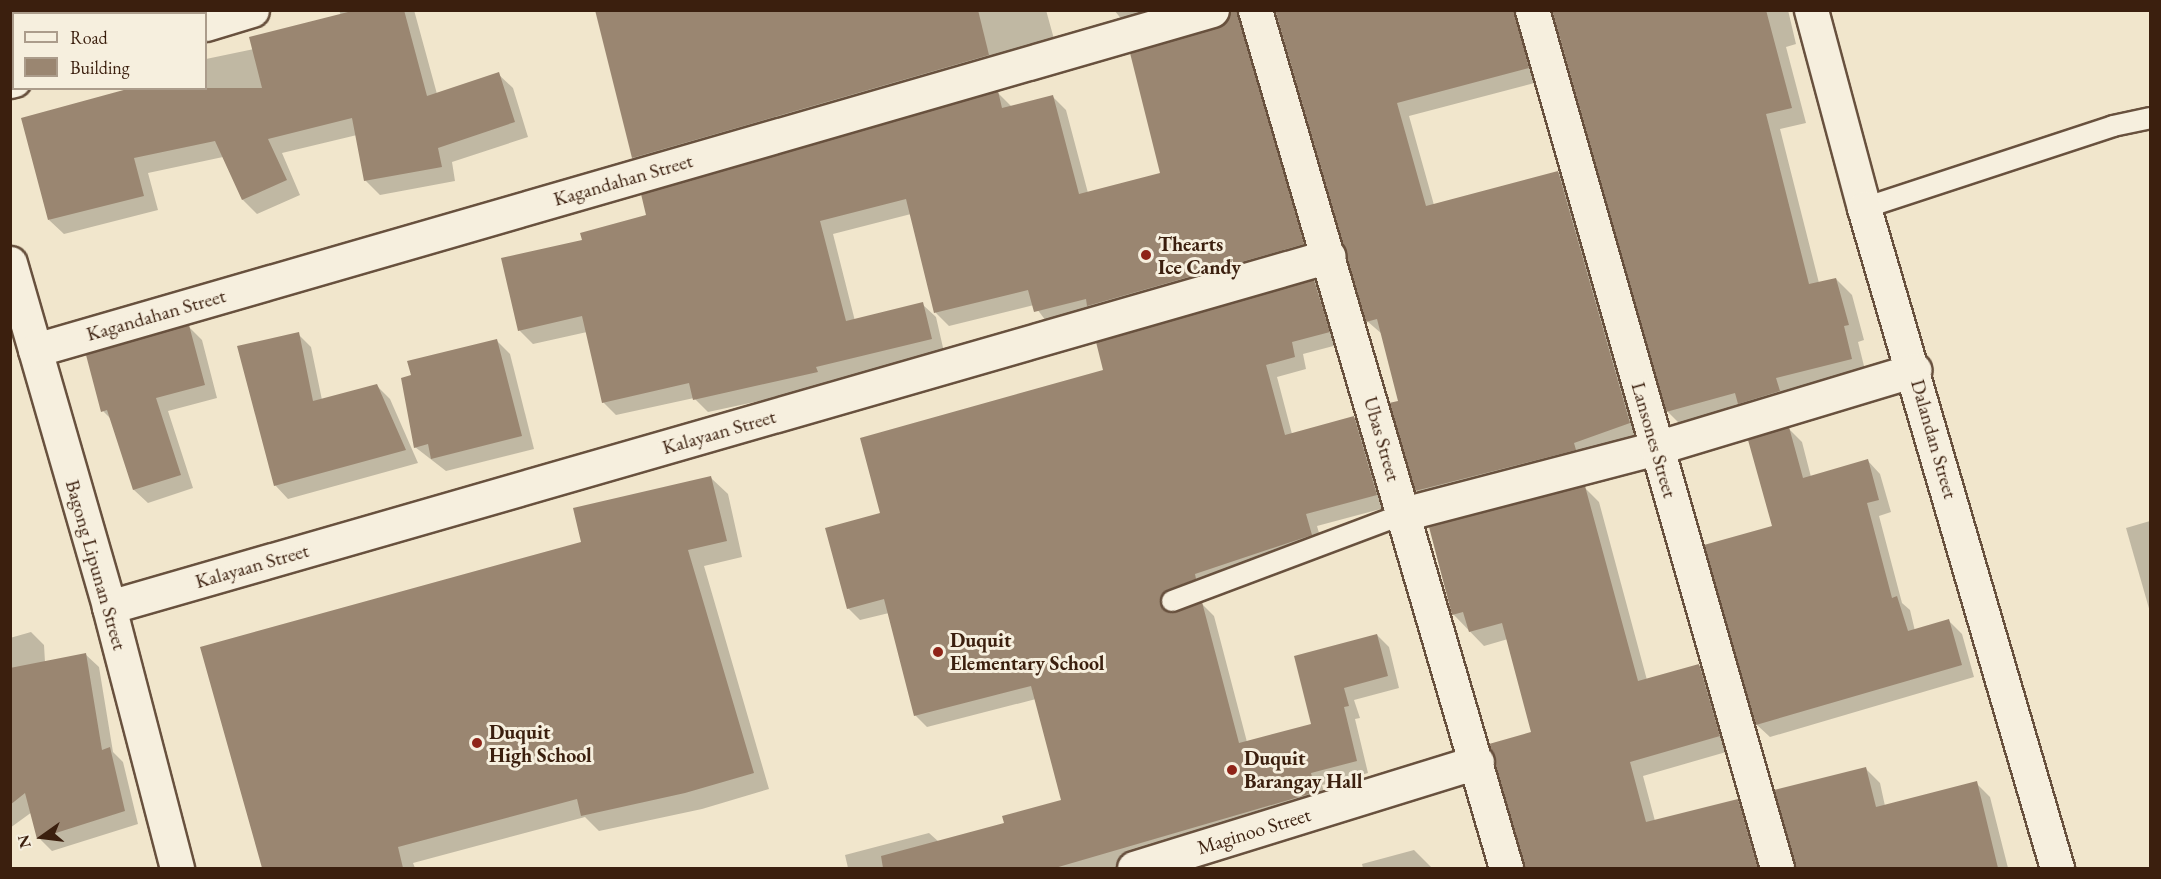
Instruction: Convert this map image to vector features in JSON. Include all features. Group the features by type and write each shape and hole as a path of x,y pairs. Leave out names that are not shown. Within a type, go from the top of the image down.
{"street":[{"path":"207,24 252,10"},
{"name":"Kagandahan Street","path":"35,350 1212,10"},
{"name":"Ubas Street","path":"1255,10 1478,762 1506,868"},
{"name":"Lansones Street","path":"1532,10 1777,868"},
{"name":"Dalandan Street","path":"1811,10 1864,208 1914,370 2057,868"},
{"name":"Kalayaan Street","path":"110,607 1329,256"},
{"name":"Bagong Lipunan Street","path":"10,263 110,607 177,868"},
{"path":"1403,514 1656,448 1914,370"},
{"name":"Maginoo Street","path":"1134,868 1478,762"}],"lane":[{"path":"1864,208 2113,126 2151,118"},
{"path":"1172,601 1403,514"}],"building":[{"path":"356,10 404,10 427,96 499,72 515,122 438,148 442,167 364,181 352,118 268,139 287,180 242,200 215,141 134,158 144,196 48,220 21,118 124,90 262,88 249,37"},
{"path":"595,10 978,10 989,55 632,158"},
{"path":"1230,10 1237,10 1304,244 1087,306 1086,299 1034,312 1028,290 934,313 906,199 820,221 846,321 923,302 932,339 816,367 818,372 693,400 689,383 602,403 582,316 518,331 501,258 582,240 580,233 646,215 641,194 998,91 1002,108 1053,95 1079,194 1160,173 1130,53 1217,28 1226,23"},
{"path":"1275,10 1514,10 1529,68 1397,103 1426,206 1558,171 1630,423 1574,443 1576,450 1415,491 1389,403 1398,401 1377,319 1366,322"},
{"path":"1552,10 1766,10 1792,108 1766,114 1809,284 1836,278 1849,325 1844,326 1852,359 1776,378 1780,391 1738,404 1735,393 1666,412"},
{"path":"1314,280 1330,332 1292,342 1295,357 1266,365 1285,435 1354,416 1377,495 1306,514 1312,535 1195,574 1196,579 1167,590 1160,600 1164,610 1171,613 1202,602 1239,743 1311,724 1294,656 1377,634 1388,676 1344,688 1349,706 1344,707 1357,761 1311,773 1316,792 1055,868 883,868 881,856 1004,823 1002,816 1061,800 1031,686 914,716 884,599 847,609 825,528 880,513 860,438 1103,370 1096,342"},
{"path":"189,325 205,385 156,398 181,475 133,490 107,410 101,412 86,355"},
{"path":"299,332 313,401 377,384 406,450 274,486 237,346"},
{"path":"497,339 522,436 431,459 428,444 414,448 401,378 411,375 407,361"},
{"path":"1789,427 1803,478 1868,459 1879,500 1867,503 1892,598 1897,596 1908,631 1949,619 1962,665 1756,725 1704,545 1772,526 1748,440"},
{"name":"Duquit High School","path":"711,476 727,541 688,550 754,773 685,793 581,816 577,799 398,847 403,868 262,868 200,647 581,542 573,508"},
{"path":"1585,486 1638,681 1699,664 1720,736 1630,762 1646,822 1738,799 1758,868 1524,868 1489,744 1531,732 1502,623 1469,632 1463,612 1452,615 1429,527"},
{"path":"86,653 102,750 110,747 125,811 37,839 25,793 10,805 10,668"},
{"path":"1866,767 1876,807 1977,781 1998,868 1795,868 1774,790"}],"place":[{"name":"Thearts Ice Candy","path":"1146,255"},
{"name":"Duquit Elementary School","path":"938,652"},
{"name":"Duquit High School","path":"477,743"},
{"name":"Duquit Barangay Hall","path":"1232,770"}]}
